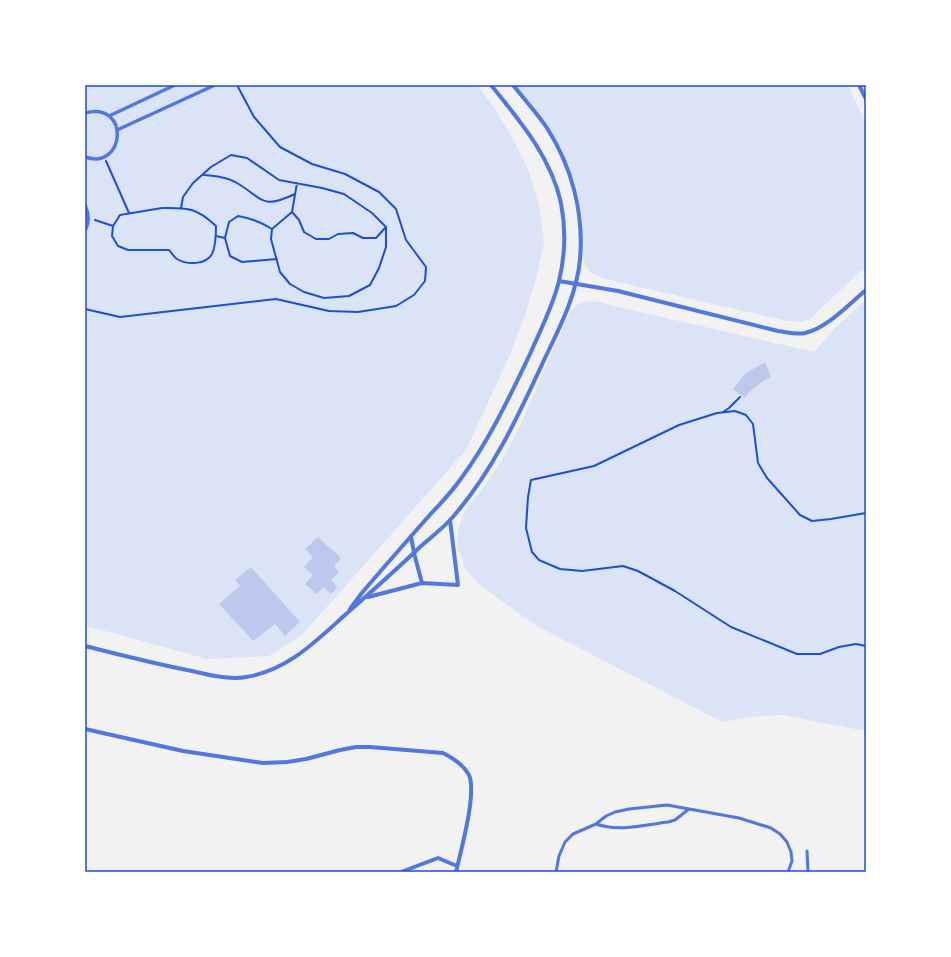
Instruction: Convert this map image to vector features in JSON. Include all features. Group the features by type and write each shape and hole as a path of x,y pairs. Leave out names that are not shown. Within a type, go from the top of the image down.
{"street":[{"path":"109,116 175,85"},
{"path":"117,130 215,85"},
{"path":"347,613 361,594 459,482 476,458 494,429 556,293 563,260 564,228 561,203 544,157 532,138 491,85"},
{"path":"85,646 214,676 246,678 274,669 297,657 366,598 450,520 486,472 506,440 559,328 576,283 580,259 580,221 575,191 564,159 546,128 513,85"},
{"path":"859,85 866,99"},
{"path":"85,113 93,111 102,112 109,116 114,122 118,138 111,152 104,157 97,159 85,157"},
{"path":"85,205 88,211 89,219 85,231"},
{"path":"559,281 618,290 794,334 806,332 820,326 833,318 866,290"},
{"path":"366,598 422,583 458,585 450,520"},
{"path":"412,536 414,553 422,583"},
{"path":"361,594 366,598"},
{"path":"85,729 184,751 263,763 287,762 306,759 356,747 443,753 454,758 462,765 472,784 471,801 456,872"},
{"path":"401,872 438,858 458,866"}],"lane":[{"path":"556,872 559,856 565,842 573,834 596,824 606,816 629,808 667,805 738,818 771,828 780,834 787,842 791,852 792,861 788,872"},
{"path":"596,824 607,828 622,828 668,822 675,820 689,809"},
{"path":"807,851 807,871"}],"path":[{"path":"85,309 120,317 276,299 329,311 358,312 396,306 414,295 425,281 426,267 406,240 396,209 379,192 345,174 312,164 280,147 254,117 237,85"},
{"path":"181,208 183,197 193,183 211,167 231,156 247,158 279,180 297,183 322,188 344,194 372,213 386,227 386,247 379,268 370,285 349,296 324,298 304,292 290,284 280,272 271,239 272,229 292,212 297,183"},
{"path":"104,157 129,213"},
{"path":"202,175 224,178 236,182 256,197 267,202 281,200 295,194"},
{"path":"162,208 181,208 188,208 205,216 216,226 216,242 212,255 202,262 191,263 177,259 169,250 128,250 118,246 112,236 113,226 120,215 162,208"},
{"path":"292,212 299,220 304,232 316,239 329,239 338,234 353,233 363,238 376,238 386,227"},
{"path":"272,229 263,223 238,216 229,222 225,238 230,256 242,262 277,258"},
{"path":"89,219 113,226"},
{"path":"216,236 225,238"},
{"path":"722,412 729,408 740,397"},
{"path":"866,513 812,521 800,515 767,478 758,464 753,424 746,415 735,411 722,412 679,425 594,466 531,480 526,522 532,552 539,560 560,569 582,571 623,566 638,571 675,591 731,627 797,654 820,654 839,647 856,644 866,646"}],"shaded area":[{"path":"85,85 477,85 491,103 511,135 528,169 539,205 544,243 536,279 525,315 510,355 466,450 301,636 269,656 207,659 85,626"},
{"path":"848,85 866,124 866,266 810,319 799,322 787,321 626,284 603,278 590,272 583,259 582,216 577,188 549,133 516,86"},
{"path":"866,299 866,731 781,715 759,716 722,722 535,625 481,586 466,570 458,549 457,537 463,514 495,471 505,454 518,430 569,314 579,304 589,301 601,303 814,352 836,327"}],"building":[{"path":"765,362 771,377 750,391 745,398 733,389 746,373"},
{"path":"318,537 341,558 334,566 339,572 331,580 337,587 331,594 323,587 317,594 305,584 313,575 304,567 313,557 305,549"},
{"path":"251,567 300,622 285,636 275,624 253,641 219,604 240,586 235,580"}]}
